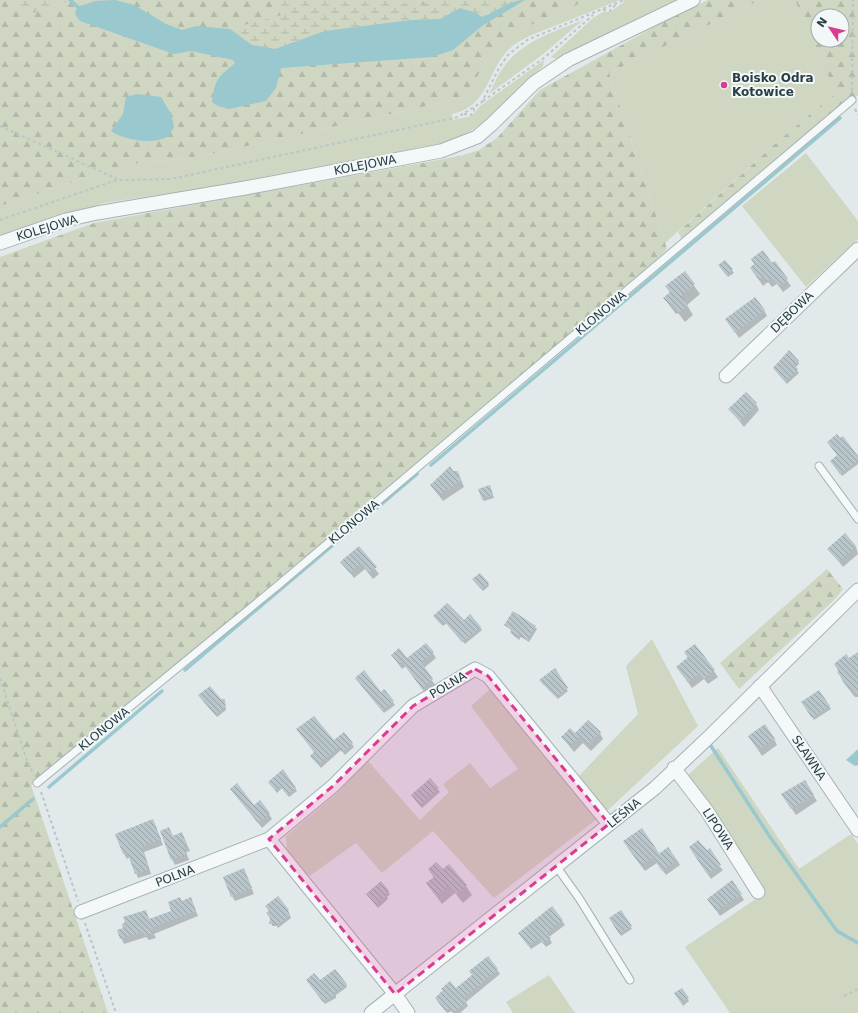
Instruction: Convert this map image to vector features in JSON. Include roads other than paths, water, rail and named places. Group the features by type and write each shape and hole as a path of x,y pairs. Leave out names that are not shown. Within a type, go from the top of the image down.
{"street":[{"name":"KOLEJOWA","path":"0,243 66,220 97,213 245,188 441,151 477,136 492,124 534,83 568,60 693,0"},
{"name":"DĘBOWA","path":"726,376 858,249"},
{"name":"LEŚNA","path":"370,1013 655,788 674,768 710,737 858,590"},
{"name":"POLNA","path":"81,912 269,839 333,786 413,706 475,669 488,676 610,824"},
{"name":"SŁAWNA","path":"760,686 858,830"},
{"name":"LIPOWA","path":"674,768 707,811 758,892"},
{"path":"269,839 395,994 408,1013"}],"lane":[{"name":"KLONOWA","path":"37,783 276,587 852,100"},
{"path":"819,466 858,519"},
{"path":"556,866 579,898 630,980"}],"water":[{"path":"115,0 134,5 166,24 182,30 196,26 230,29 252,45 275,49 325,31 411,20 440,19 460,8 476,13 482,17 508,4 525,0 482,26 453,50 432,57 281,68 276,88 266,101 229,109 218,106 212,102 214,88 218,79 235,63 233,60 191,51 174,54 80,21 75,14 77,7 95,1"},
{"path":"137,94 161,97 171,114 174,126 169,135 164,138 149,141 123,137 111,131 123,114 126,97"},
{"path":"858,749 858,765 855,766 846,760"}],"waterway":[{"path":"70,0 79,8"},
{"path":"431,465 840,118"},
{"path":"185,670 417,474"},
{"path":"49,787 162,691"},
{"path":"711,746 770,837 837,931 858,943"},
{"path":"0,827 33,799"}],"place":[{"name":"Boisko Odra Kotowice","path":"724,85"}]}
